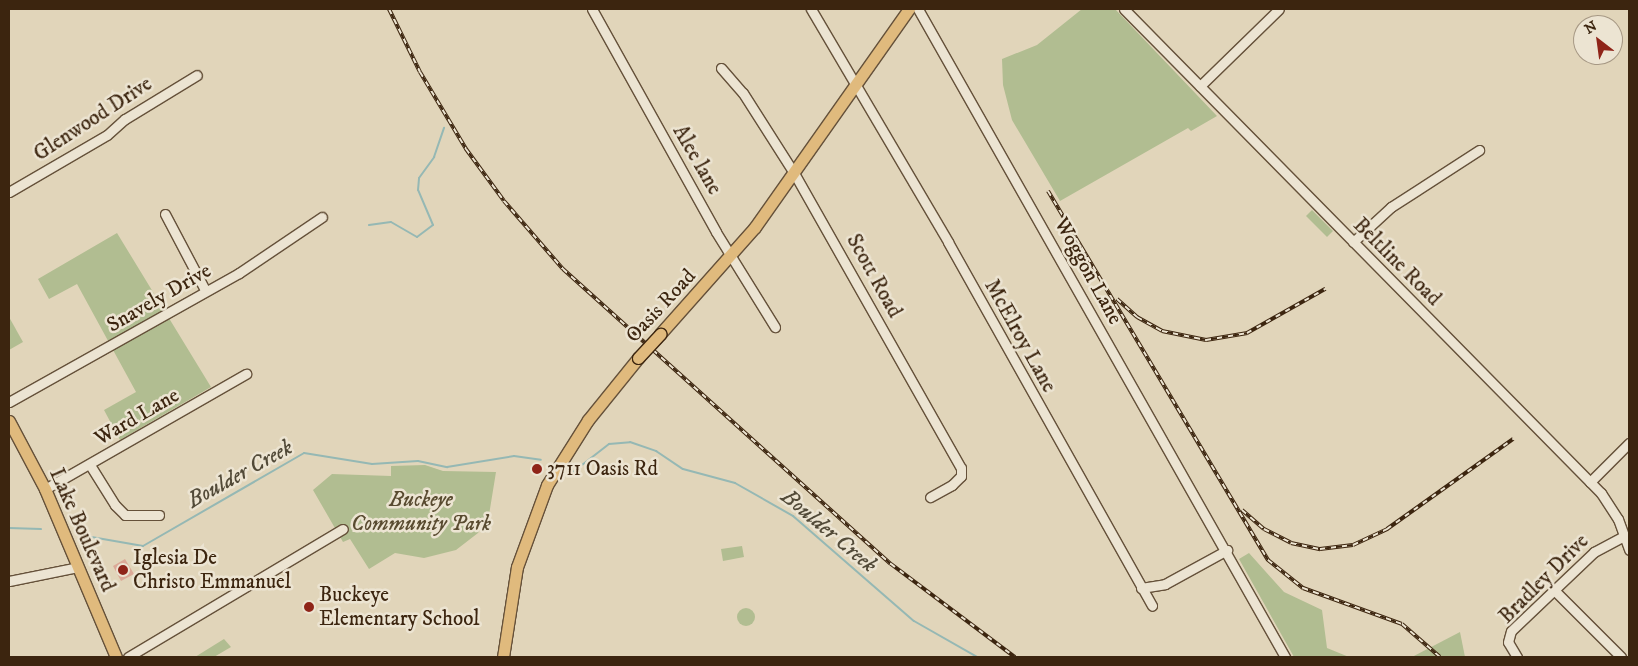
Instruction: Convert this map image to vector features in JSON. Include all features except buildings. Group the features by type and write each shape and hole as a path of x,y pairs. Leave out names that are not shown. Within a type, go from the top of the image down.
{"main road":[{"name":"Oasis Road","path":"503,657 517,567 543,495 588,420 638,358 732,256 794,173 909,9"},
{"name":"Lake Boulevard","path":"9,421 44,489 116,657"}],"street":[{"name":"Alee lane","path":"592,9 732,256 775,327"},
{"name":"McElroy Lane","path":"811,9 1152,606"},
{"name":"Woggon Lane","path":"918,9 1227,550 1285,657"},
{"name":"Beltline Road","path":"1124,9 1590,482 1615,512 1629,550"},
{"path":"1200,86 1279,9"},
{"name":"Scott Road","path":"722,68 743,93 794,173 962,468 956,480 930,497"},
{"name":"Glenwood Drive","path":"9,192 107,135 124,119 197,75"},
{"path":"1353,242 1391,207 1480,150"},
{"path":"165,214 204,290"},
{"name":"Snavely Drive","path":"9,402 204,290 240,273 322,217"},
{"name":"Ward Lane","path":"44,489 246,374"},
{"path":"1590,482 1629,443"},
{"path":"90,464 114,505 125,515 158,515"},
{"path":"128,657 343,529"},
{"name":"Bradley Drive","path":"1517,657 1509,646 1510,634 1602,546 1624,536"},
{"path":"1141,588 1165,584 1227,550"},
{"path":"9,582 78,567"},
{"path":"1556,592 1621,657"}],"green space":[{"path":"1082,9 1115,9 1217,116 1191,131 1188,128 1060,201 1012,120 1003,85 1002,59 1037,45"},
{"path":"1312,210 1333,231 1327,237 1306,216"},
{"path":"117,233 211,387 120,440 104,410 136,392 77,284 49,299 38,279"},
{"path":"9,317 23,342 9,350"},
{"name":"Buckeye Community Park","path":"425,465 443,471 496,472 489,515 478,533 456,550 424,558 395,553 369,569 350,539 343,542 313,490 332,474 391,476 391,466"},
{"path":"742,546 744,557 723,561 721,549"},
{"path":"1249,553 1284,592 1322,610 1327,648 1349,657 1294,657 1239,559"},
{"path":"742,608 750,608 755,613 753,624 742,626 737,621 737,613"},
{"path":"1460,632 1465,657 1412,657"},
{"path":"224,639 231,647 214,657 195,657"}],"waterway":[{"path":"369,225 391,222 417,237 433,225 418,190 419,178 434,157 444,128"},
{"name":"Boulder Creek","path":"573,472 609,444 630,442 656,451 683,469 735,483 793,516 914,621 977,657"},
{"name":"Boulder Creek","path":"80,535 143,546 304,453 372,464 418,461 447,467 514,456 541,460"},
{"name":"Boulder Creek","path":"9,528 41,529"}],"railway":[{"path":"389,9 420,72 466,149 504,201 563,269 891,564 1015,657"},
{"path":"1048,191 1268,560 1303,588 1402,624 1440,657"},
{"path":"1117,299 1137,317 1162,331 1206,340 1247,333 1325,289"},
{"path":"1242,510 1264,529 1291,543 1320,549 1353,545 1387,529 1513,439"}],"place":[{"name":"3711 Oasis Rd","path":"537,469"},
{"name":"Iglesia De Christo Emmanuel","path":"123,570"},
{"name":"Buckeye Elementary School","path":"309,607"}]}
